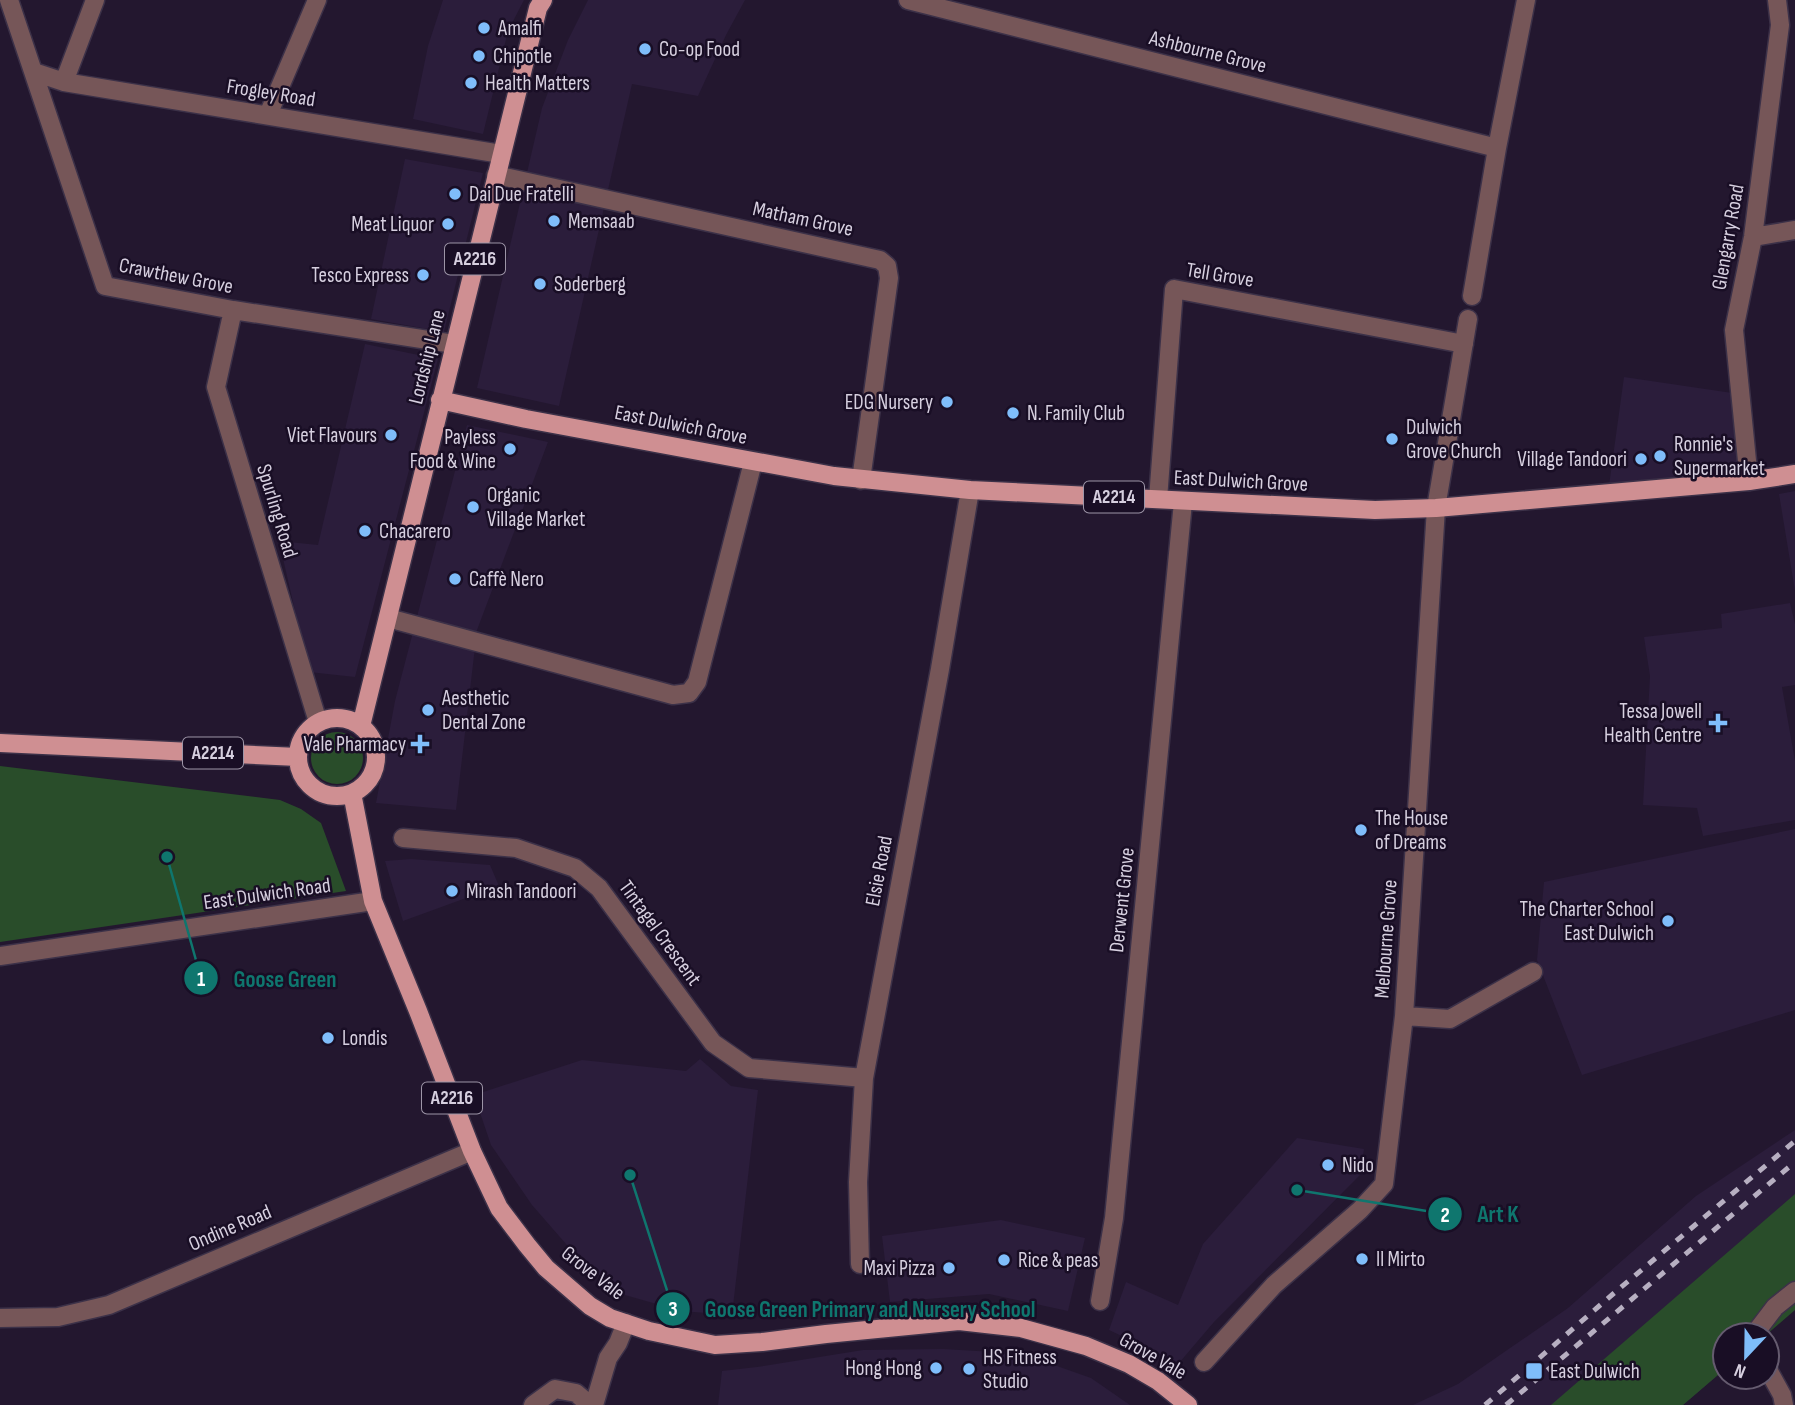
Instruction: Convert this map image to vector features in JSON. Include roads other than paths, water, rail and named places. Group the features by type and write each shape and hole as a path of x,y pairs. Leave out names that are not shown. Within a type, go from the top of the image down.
{"main road":[{"name":"Lordship Lane","path":"361,726 501,154 538,8 543,0"},
{"name":"East Dulwich Grove","path":"440,400 526,419 861,480 970,490 1183,502 1375,510 1436,508 1749,481 1795,474"},
{"path":"345,718 361,726 372,741 375,762 366,782 352,793 330,795 311,786 304,778 298,757 303,737 318,722 345,718"},
{"name":"A2214","path":"0,743 298,757"},
{"name":"Grove Vale","path":"352,793 373,901 472,1151 499,1208 546,1268 597,1310 626,1324 675,1338 715,1345 959,1321 1021,1328 1086,1346 1129,1364 1158,1381 1188,1405"}],"street":[{"name":"Crawthew Grove","path":"9,0 105,286 233,310 454,344"},
{"path":"64,82 95,0"},
{"path":"268,115 317,0"},
{"name":"Ashbourne Grove","path":"908,0 1497,148"},
{"path":"1472,296 1526,0"},
{"name":"Glengarry Road","path":"1749,481 1734,330 1753,237 1788,24 1777,0"},
{"name":"Frogley Road","path":"34,72 64,82 501,154"},
{"name":"Matham Grove","path":"496,175 880,260 887,266 889,278 861,480"},
{"path":"1753,237 1795,230"},
{"name":"Tell Grove","path":"1158,499 1174,289 1464,344"},
{"name":"Spurling Road","path":"233,310 216,387 318,722"},
{"name":"Melbourne Grove","path":"1204,1362 1274,1285 1360,1210 1384,1184 1404,1016 1436,508 1468,319"},
{"path":"388,618 673,695 689,693 697,682 753,462"},
{"name":"Elsie Road","path":"860,1264 858,1182 864,1078 940,669 970,490"},
{"name":"Derwent Grove","path":"1100,1301 1114,1218 1183,502"},
{"name":"Tintagel Crescent","path":"403,838 516,848 575,868 599,888 713,1043 749,1068 864,1078"},
{"name":"East Dulwich Road","path":"0,956 373,901"},
{"path":"1404,1016 1450,1019 1533,972"},
{"name":"Ondine Road","path":"0,1318 58,1317 109,1305 472,1151"},
{"path":"1764,1321 1775,1307 1795,1291"},
{"path":"533,1405 555,1390 576,1393 592,1405 607,1359 626,1324"}],"railway":[{"path":"1485,1405 1795,1141"},
{"path":"1506,1405 1795,1162"}],"place":[{"name":"Amalfi","path":"484,28"},
{"name":"Co-op Food","path":"645,49"},
{"name":"Chipotle","path":"479,56"},
{"name":"Health Matters","path":"471,83"},
{"name":"Dai Due Fratelli","path":"455,194"},
{"name":"Memsaab","path":"554,221"},
{"name":"Meat Liquor","path":"448,224"},
{"name":"Tesco Express","path":"423,275"},
{"name":"Soderberg","path":"540,284"},
{"name":"EDG Nursery","path":"947,402"},
{"name":"N. Family Club","path":"1013,413"},
{"name":"Viet Flavours","path":"391,435"},
{"name":"Dulwich Grove Church","path":"1392,439"},
{"name":"Payless Food & Wine","path":"510,449"},
{"name":"Ronnie's Supermarket","path":"1660,456"},
{"name":"Village Tandoori","path":"1641,459"},
{"name":"Organic Village Market","path":"473,507"},
{"name":"Chacarero","path":"365,531"},
{"name":"Caffè Nero","path":"455,579"},
{"name":"Aesthetic Dental Zone","path":"428,710"},
{"name":"Tessa Jowell Health Centre","path":"1718,723"},
{"name":"Vale Pharmacy","path":"420,744"},
{"name":"The House of Dreams","path":"1361,830"},
{"name":"Goose Green","path":"167,857"},
{"name":"Mirash Tandoori","path":"452,891"},
{"name":"The Charter School East Dulwich","path":"1668,921"},
{"name":"Londis","path":"328,1038"},
{"name":"Nido","path":"1328,1165"},
{"name":"Goose Green Primary and Nursery School","path":"630,1175"},
{"name":"Art K","path":"1297,1190"},
{"name":"Il Mirto","path":"1362,1259"},
{"name":"Rice & peas","path":"1004,1260"},
{"name":"Maxi Pizza","path":"949,1268"},
{"name":"Hong Hong","path":"936,1368"},
{"name":"HS Fitness Studio","path":"969,1369"},
{"name":"East Dulwich","path":"1534,1371"}]}
